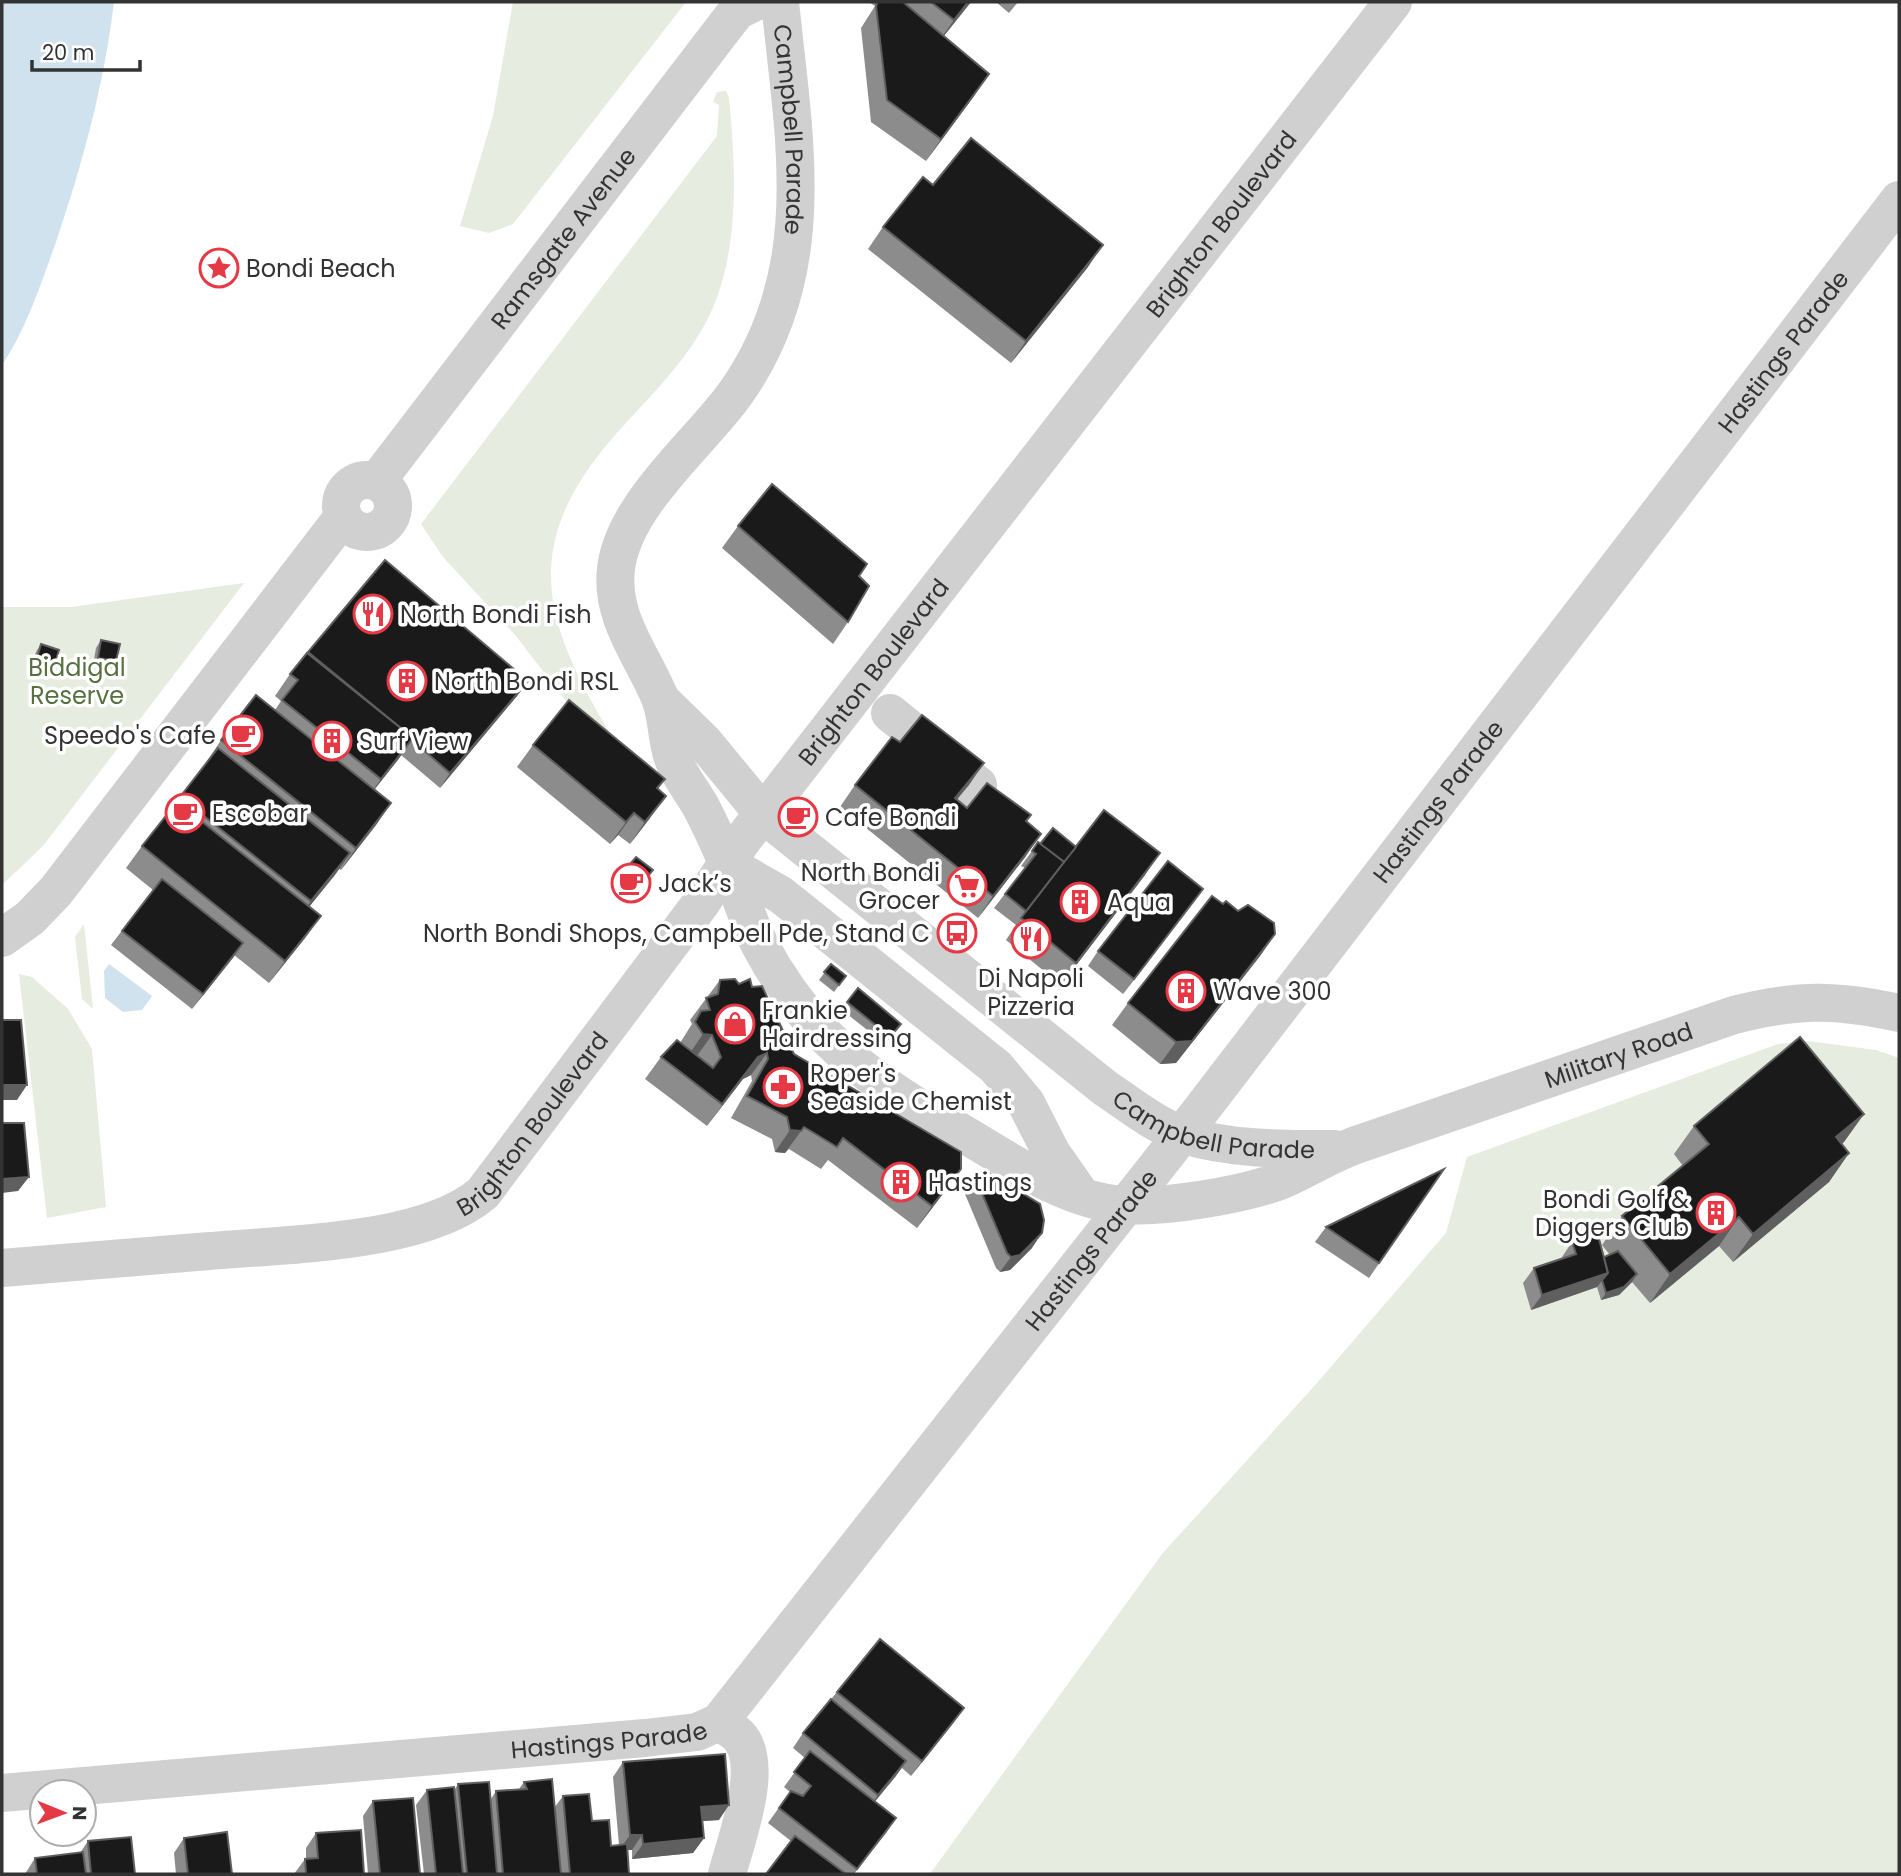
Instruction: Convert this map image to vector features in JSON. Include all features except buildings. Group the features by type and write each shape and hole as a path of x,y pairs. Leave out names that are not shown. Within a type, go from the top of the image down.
{"street":[{"name":"Ramsgate Avenue","path":"2,938 30,918 56,891 343,517 361,531 376,530 384,526 392,513 392,498 389,491 377,481 731,18 755,2"},
{"name":"Campbell Parade","path":"780,2 797,172 794,244 783,298 760,355 739,389 633,520 625,534 616,564 617,598 622,617 661,699 674,762 703,811 757,939 803,1013 836,1049 877,1083 1038,1176 1081,1195 1124,1205 1230,1195 1281,1180 1343,1149"},
{"name":"Brighton Boulevard","path":"2,1268 338,1240 409,1227 450,1215 468,1206 483,1193 764,815 1392,2"},
{"name":"Hastings Parade","path":"2,1793 631,1739 697,1732 719,1722 1182,1134 1899,200"},
{"name":"Campbell Parade","path":"661,699 704,742 764,815 1105,1088 1141,1113 1182,1134 1231,1144 1343,1149"},
{"path":"890,713 978,785 959,811"},
{"path":"764,815 781,895"},
{"path":"727,864 781,895 996,1067 1026,1103 1051,1152 1081,1195"},
{"name":"Military Road","path":"1343,1149 1734,1015 1773,1005 1810,1001 1842,1002 1899,1013"},
{"path":"719,1722 738,1735 750,1756 749,1786 727,1874"}],"green space":[{"path":"513,2 686,2 513,224 489,233 460,226 493,116"},
{"path":"726,91 729,98 733,155 733,214 730,244 716,300 704,326 684,357 610,441 578,484 559,525 551,564 553,602 563,640 580,679 627,762 588,730 516,636 443,557 421,524 717,136 719,105 713,102 717,92"},
{"name":"Biddigal Reserve","path":"244,583 43,846 2,885 2,607 71,607"},
{"path":"84,924 93,1009 82,999 75,937"},
{"path":"19,974 32,977 68,1009 92,1049 106,1207 47,1218"},
{"path":"1808,1041 1876,1050 1899,1058 1899,1874 930,1874 1162,1554 1317,1383 1446,1233 1467,1157 1778,1044"}],"water":[{"path":"2,2 114,2 98,93 75,182 33,305 2,365"},
{"path":"109,964 152,996 142,1010 123,1012 105,998 104,971"}],"place":[{"name":"Bondi Beach","path":"219,268"},
{"name":"North Bondi Fish","path":"373,614"},
{"name":"North Bondi RSL","path":"407,681"},
{"name":"Speedo's Cafe","path":"243,735"},
{"name":"Surf View","path":"332,741"},
{"name":"Escobar","path":"185,813"},
{"name":"Cafe Bondi","path":"798,817"},
{"name":"Jack’s","path":"631,883"},
{"name":"North Bondi Grocer","path":"967,886"},
{"name":"Aqua","path":"1080,902"},
{"name":"North Bondi Shops, Campbell Pde, Stand C","path":"957,933"},
{"name":"Di Napoli Pizzeria","path":"1031,939"},
{"name":"Wave 300","path":"1186,991"},
{"name":"Frankie Hairdressing","path":"735,1024"},
{"name":"Roper's Seaside Chemist","path":"783,1087"},
{"name":"Hastings","path":"901,1182"},
{"name":"Bondi Golf & Diggers Club","path":"1716,1213"}]}
